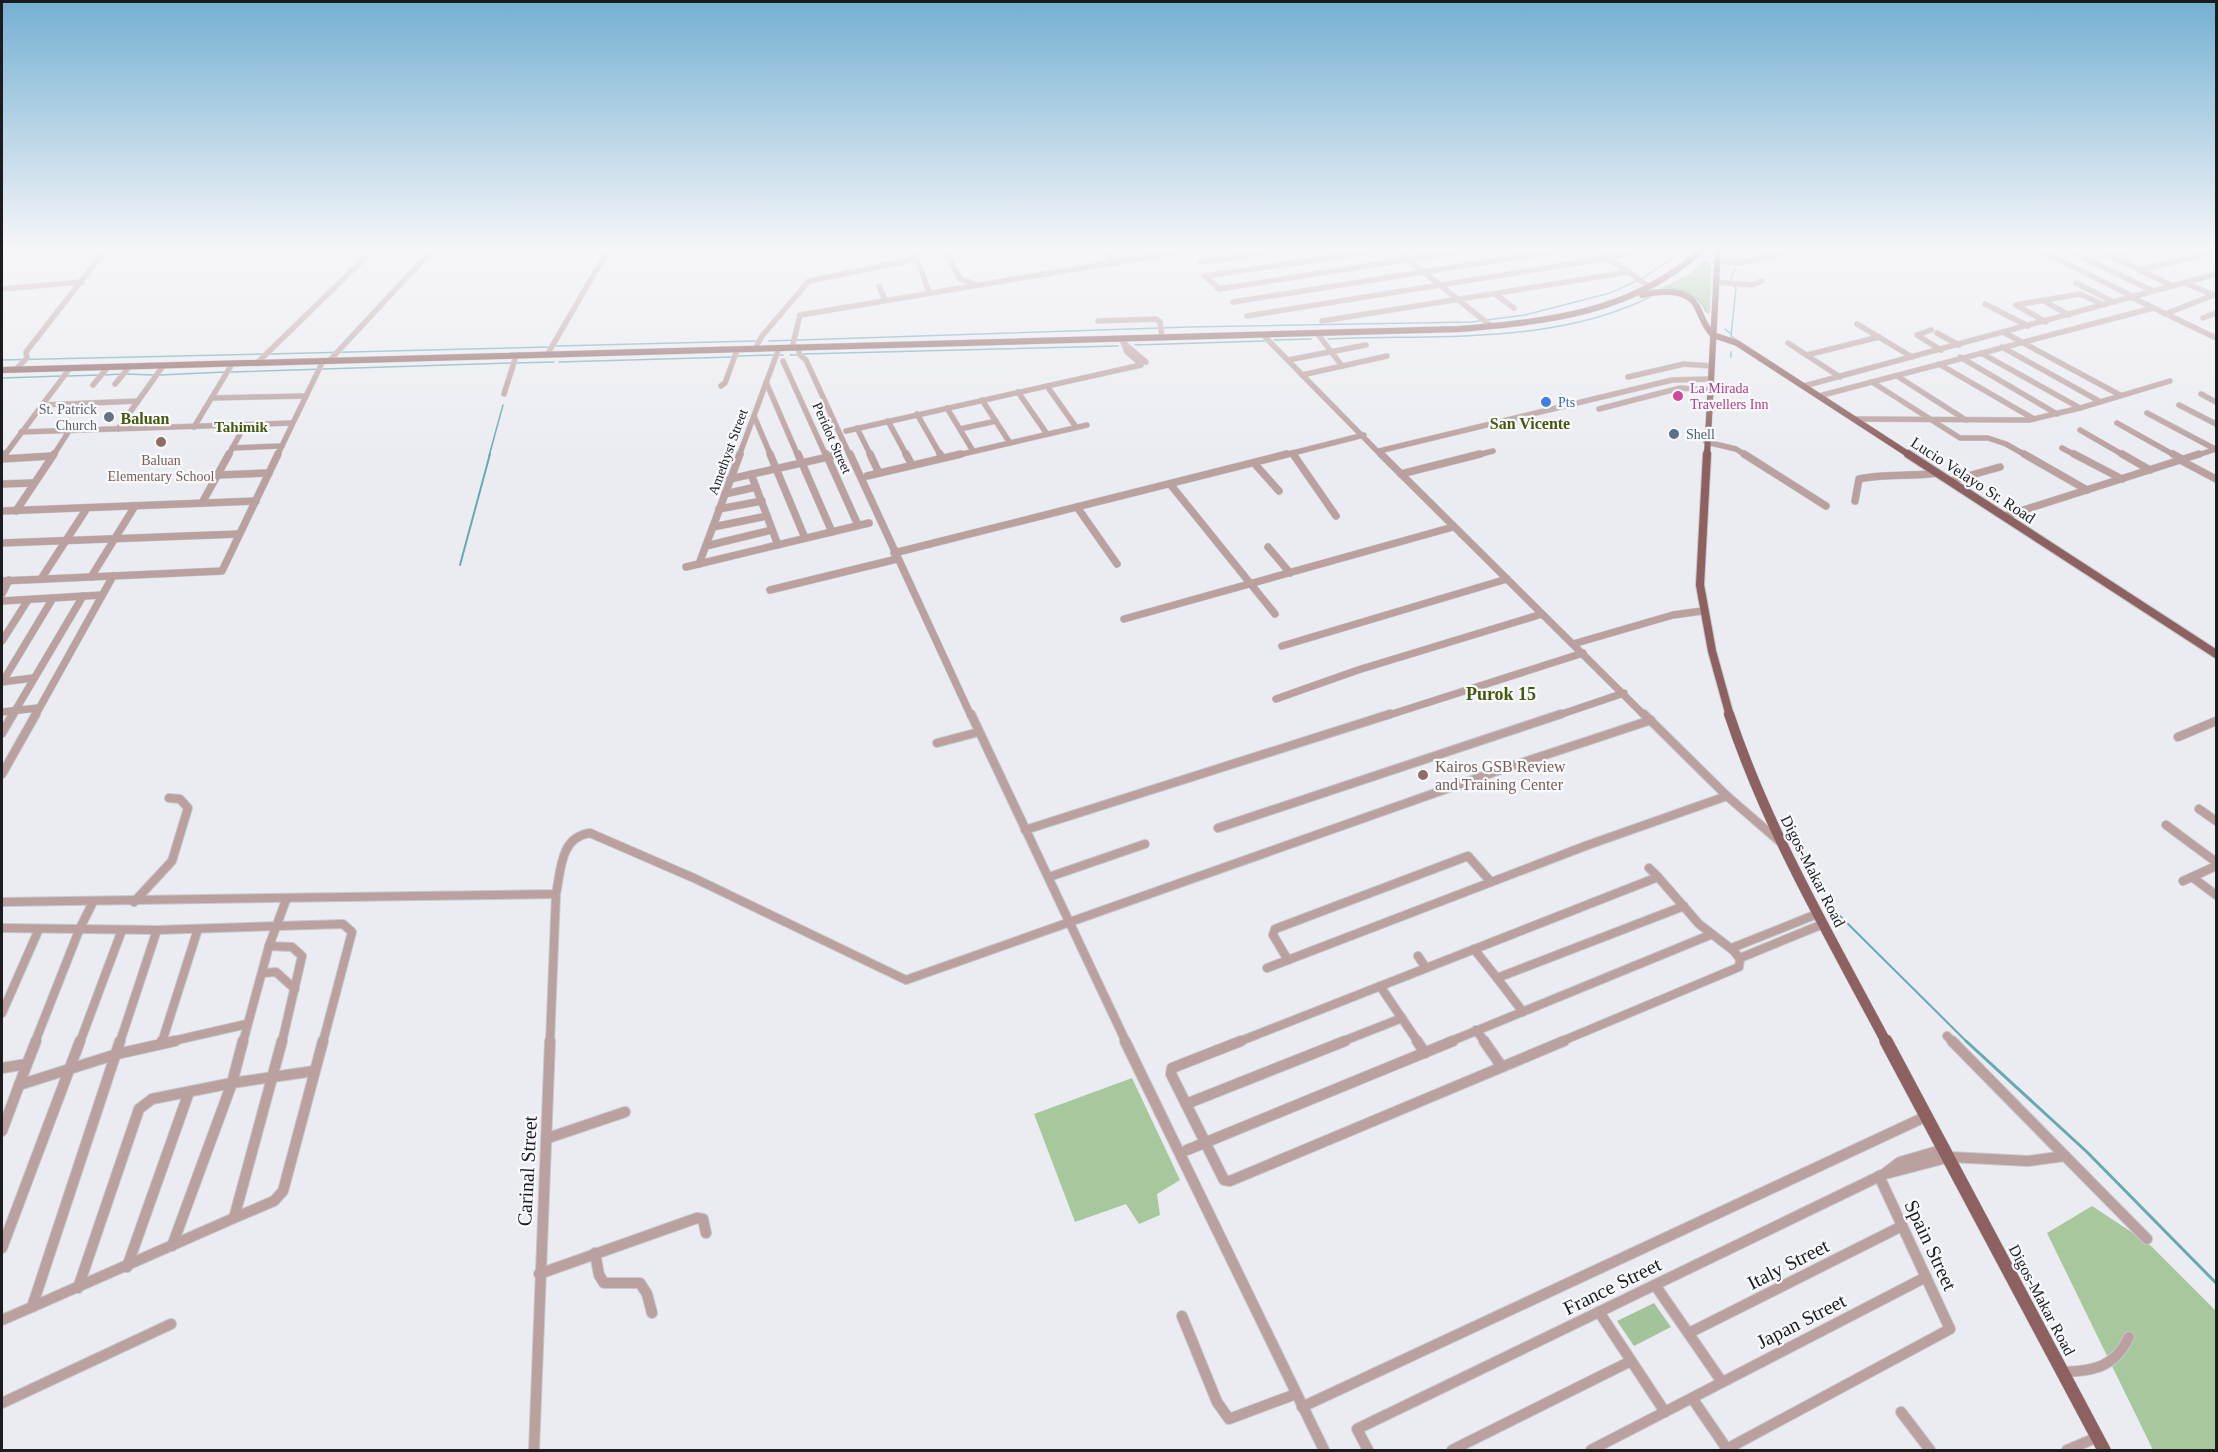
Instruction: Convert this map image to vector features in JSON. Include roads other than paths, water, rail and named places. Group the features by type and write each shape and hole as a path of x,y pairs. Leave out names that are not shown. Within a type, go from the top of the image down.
{"main road":[{"path":"2,370 779,348 1123,341 1488,324 1558,316"},
{"path":"1700,316 1705,327 1713,335"},
{"name":"Digos-Makar Road","path":"1714,316 1700,563 1702,611 1716,672 1738,744 1779,841 2104,1450"},
{"name":"Lucio Velayo Sr. Road","path":"1713,335 1737,343 2217,654"}],"street":[{"path":"15,370 27,359 26,352 55,316"},
{"path":"257,363 305,316"},
{"path":"2,594 5,580 222,571 292,423 326,361 369,316"},
{"path":"547,355 570,316"},
{"path":"755,349 762,336 779,316"},
{"path":"774,361 783,361 793,348 800,316"},
{"path":"1322,321 1356,316"},
{"path":"1477,316 1488,324"},
{"path":"2008,316 2028,326"},
{"path":"2036,316 2046,322"},
{"path":"1804,387 2067,316"},
{"path":"1819,396 2122,316"},
{"path":"2169,316 2217,338"},
{"path":"2203,318 2209,316"},
{"path":"1098,321 1155,319 1159,321 1162,338"},
{"path":"1857,324 1912,357"},
{"path":"1931,330 1917,335 1941,350"},
{"path":"2207,334 2217,330"},
{"path":"1317,333 1342,366"},
{"path":"1937,333 1959,345"},
{"path":"2006,333 2120,394"},
{"path":"1263,335 1727,796 1779,841"},
{"path":"1807,355 1879,337"},
{"path":"846,431 1146,364 1127,352 1123,341"},
{"path":"1788,343 1840,377"},
{"path":"1288,360 1366,345"},
{"path":"2002,347 2099,401"},
{"name":"Amethyst Street","path":"699,564 779,348"},
{"path":"793,348 806,360 1024,830 1049,877 1324,1450"},
{"path":"721,386 725,383 737,350"},
{"path":"1981,353 2080,408"},
{"path":"504,394 516,356"},
{"path":"1302,375 1387,356"},
{"path":"1960,357 2058,414"},
{"name":"Peridot Street","path":"783,361 858,525"},
{"path":"1628,377 1684,363 1711,366"},
{"path":"194,426 232,364"},
{"path":"1940,364 2034,419"},
{"path":"115,384 130,366"},
{"path":"118,429 163,366"},
{"path":"93,385 108,367"},
{"path":"2,458 70,368"},
{"path":"1897,376 1966,420"},
{"path":"1378,451 1672,380 1710,379"},
{"path":"1854,419 2034,419 2170,381"},
{"path":"766,382 832,532"},
{"path":"1872,382 1962,439 1988,438 2006,444 2087,490"},
{"path":"1047,386 1076,427"},
{"path":"1599,409 1680,388 1710,390"},
{"path":"1018,392 1047,434"},
{"path":"2201,394 2217,402"},
{"path":"212,398 306,396"},
{"path":"982,400 1010,443"},
{"path":"42,405 138,401"},
{"path":"2179,405 2217,424"},
{"path":"946,408 973,451"},
{"path":"2147,413 2216,449"},
{"path":"917,414 942,458"},
{"path":"754,416 805,538"},
{"path":"888,421 912,465"},
{"path":"960,429 996,421"},
{"path":"21,432 292,423"},
{"path":"2117,423 2217,479"},
{"path":"202,504 245,425"},
{"path":"867,476 973,451 995,449 1010,443 1087,425"},
{"path":"857,428 879,473"},
{"path":"2080,430 2150,470"},
{"path":"16,511 69,431"},
{"path":"770,590 1077,507 1364,435"},
{"path":"1707,442 1736,449 1826,506"},
{"path":"232,448 282,446"},
{"path":"2062,448 2122,479"},
{"path":"2005,516 2216,449"},
{"path":"1401,474 1493,451"},
{"path":"1292,453 1336,516"},
{"path":"730,479 837,455"},
{"path":"2,458 52,456"},
{"path":"1254,463 1280,491"},
{"path":"1950,481 2000,467"},
{"path":"218,475 269,473"},
{"path":"1855,501 1859,479 1882,474 1910,477 1938,473"},
{"path":"751,474 778,545"},
{"path":"2,484 34,483"},
{"path":"1170,484 1275,614"},
{"path":"725,494 756,487"},
{"path":"2,511 256,501"},
{"path":"719,509 762,501"},
{"path":"91,577 135,507"},
{"path":"1077,507 1117,564"},
{"path":"41,579 87,508"},
{"path":"712,527 767,516"},
{"path":"686,567 869,523"},
{"path":"1124,619 1454,527"},
{"path":"706,546 772,530"},
{"path":"2,543 239,534"},
{"path":"1268,547 1290,573"},
{"path":"2,774 113,576"},
{"path":"1282,646 1507,579"},
{"path":"2,601 102,595"},
{"path":"2,733 83,596"},
{"path":"2,681 53,598"},
{"path":"2,641 28,600"},
{"path":"1573,644 1672,615 1702,611"},
{"path":"1276,699 1358,670 1542,614"},
{"path":"1024,830 1583,654"},
{"path":"2,681 33,678"},
{"path":"1218,828 1624,693"},
{"path":"2,712 38,708"},
{"path":"1069,922 1651,720"},
{"path":"2178,737 2217,721"},
{"path":"937,743 979,732"},
{"path":"1267,968 1610,837 1727,796"},
{"path":"134,902 170,866 184,828 188,808 180,799 169,798"},
{"path":"2199,809 2217,821"},
{"path":"2166,825 2217,864 2188,879 2217,895"},
{"name":"Carinal Street","path":"534,1450 556,894 570,839 580,834 590,833 696,879 906,980 1069,922"},
{"path":"1049,877 1145,844"},
{"path":"1288,960 1273,935 1275,929 1373,891 1468,856 1491,882"},
{"path":"1649,868 1710,935 1732,948 1740,958 1739,967 1230,1181 1224,1180 1171,1074 1172,1068 1658,878"},
{"path":"2,902 285,900 556,894"},
{"path":"172,1246 232,1083 269,946 285,900"},
{"path":"2,1131 80,928 93,902"},
{"path":"1497,978 1684,906"},
{"path":"1732,948 1820,919"},
{"path":"1740,958 1820,919"},
{"path":"2,928 157,930 343,924 352,932 283,1191 273,1201 2,1320"},
{"path":"2,1013 39,929"},
{"path":"161,1044 198,929"},
{"path":"2,1248 122,930"},
{"path":"32,1308 157,930"},
{"path":"1187,1150 1710,935"},
{"path":"234,1218 273,1078 302,956 300,951 286,946 269,946"},
{"path":"1474,949 1523,1012"},
{"path":"1418,956 1426,968"},
{"path":"263,973 276,972 295,989"},
{"path":"1380,986 1425,1053"},
{"path":"1186,1104 1402,1018"},
{"path":"19,1085 71,1070 117,1053 247,1024"},
{"path":"1476,1030 1502,1067"},
{"path":"1947,1036 2147,1239"},
{"path":"2,1068 27,1064"},
{"path":"78,1288 139,1109 152,1099 232,1083 314,1071"},
{"path":"127,1267 189,1092"},
{"path":"548,1138 625,1112"},
{"path":"1302,1407 1927,1116"},
{"name":"France Street","path":"1368,1450 1357,1429 1881,1175 1947,1153 2028,1161 2065,1156"},
{"name":"Spain Street","path":"1726,1450 1950,1329 1881,1175"},
{"path":"540,1274 697,1218 703,1219 706,1233"},
{"name":"Italy Street","path":"1689,1333 1902,1226"},
{"path":"595,1253 599,1275 604,1283 640,1283 647,1293 652,1313"},
{"name":"Japan Street","path":"1591,1450 1926,1277"},
{"path":"1655,1285 1722,1382"},
{"path":"1599,1312 1665,1412"},
{"path":"1182,1316 1216,1402 1229,1419 1296,1394"},
{"path":"2,1403 171,1324"},
{"path":"2063,1372 2078,1372 2107,1363 2119,1356 2129,1337"},
{"path":"1452,1450 1631,1361"},
{"path":"1692,1398 1726,1450"},
{"path":"1900,1412 1930,1450"},
{"path":"2067,1450 2098,1437"}],"waterway":[{"path":"769,341 1190,327 1471,322 1519,316"},
{"path":"1328,339 1494,334 1536,330 1576,323 1600,316"},
{"path":"1733,316 1731,336 1737,340"},
{"path":"1725,329 1731,334"},
{"path":"1274,340 1311,339"},
{"path":"556,346 755,341"},
{"path":"1135,345 1265,341"},
{"path":"803,354 1118,346"},
{"path":"269,354 548,347"},
{"path":"1731,352 1731,357"},
{"path":"2,360 263,354"},
{"path":"737,356 774,355"},
{"path":"790,355 796,355"},
{"path":"559,362 733,357"},
{"path":"515,363 554,362"},
{"path":"230,372 511,363"},
{"path":"160,375 225,372"},
{"path":"104,375 122,374"},
{"path":"125,374 154,375"},
{"path":"67,376 100,375"},
{"path":"2,378 62,376"},
{"path":"489,456 503,405"},
{"path":"460,565 490,454"},
{"path":"1833,909 1967,1042"},
{"path":"1966,1041 2087,1152 2216,1283"}],"place":[{"name":"La Mirada Travellers Inn","path":"1678,396"},
{"name":"Pts","path":"1546,402"},
{"name":"St. Patrick Church","path":"109,417"},
{"name":"Shell","path":"1674,434"},
{"name":"Baluan Elementary School","path":"161,442"},
{"name":"Kairos GSB Review and Training Center","path":"1423,775"}],"district":[{"name":"Baluan","path":"145,418"},
{"name":"San Vicente","path":"1530,423"},
{"name":"Tahimik","path":"241,427"},
{"name":"Purok 15","path":"1501,694"}]}
